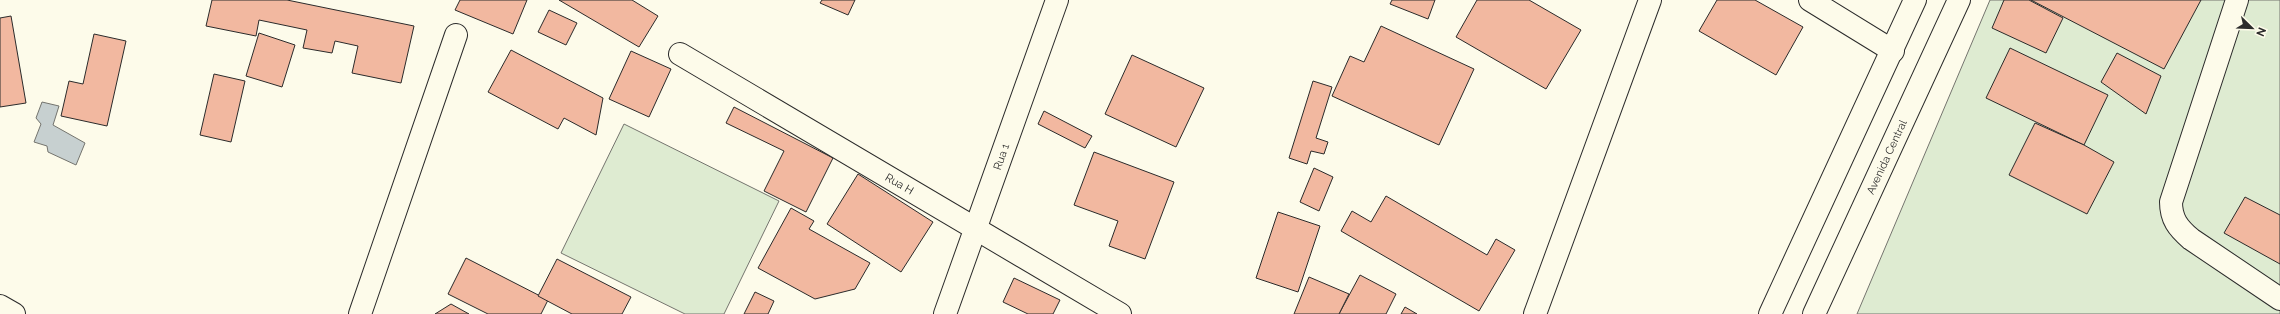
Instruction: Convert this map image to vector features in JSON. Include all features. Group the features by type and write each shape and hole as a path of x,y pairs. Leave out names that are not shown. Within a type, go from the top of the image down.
{"street":[{"name":"Rua 1","path":"944,314 1057,0"},
{"path":"1535,314 1650,0"},
{"path":"1810,0 1893,51"},
{"path":"1770,314 1893,51 1915,0"},
{"name":"Avenida Central","path":"1814,314 1959,0"},
{"path":"2237,0 2171,202 2171,214 2178,228 2191,239 2280,299"},
{"path":"360,314 456,35"},
{"name":"Rua H","path":"680,54 975,230 1120,314"},
{"path":"0,306 14,314"}],"green space":[{"path":"1990,0 2280,0 2280,314 1857,314"},
{"path":"624,124 779,201 724,314 685,314 561,253"}],"shaded area":[{"path":"42,102 59,106 53,125 85,143 76,165 48,152 47,146 34,142 41,124 36,118"}],"building":[{"path":"212,0 287,0 414,26 401,83 352,73 358,46 335,41 332,53 303,48 307,30 259,20 256,36 206,26"},
{"path":"460,0 527,0 513,34 455,10"},
{"path":"559,0 632,0 658,16 639,47"},
{"path":"822,0 855,0 848,15 820,3"},
{"path":"1392,0 1435,0 1428,19 1390,4"},
{"path":"1477,0 1529,0 1581,30 1546,89 1456,37"},
{"path":"1717,0 1755,0 1803,27 1776,75 1699,31"},
{"path":"2004,0 2029,0 2063,18 2046,53 1992,28"},
{"path":"2031,0 2201,0 2164,69"},
{"path":"549,10 577,23 566,45 538,32"},
{"path":"11,16 26,103 0,107 0,18"},
{"path":"1381,26 1474,69 1439,145 1332,96 1350,56 1364,62"},
{"path":"259,33 295,45 282,87 246,76"},
{"path":"94,34 126,41 107,126 61,116 69,81 83,84"},
{"path":"2010,48 2108,95 2084,145 1986,98"},
{"path":"511,50 603,98 596,135 564,118 558,129 488,92"},
{"path":"631,51 671,69 649,117 609,99"},
{"path":"2117,53 2161,76 2146,114 2101,82"},
{"path":"1132,55 1204,88 1176,147 1105,114"},
{"path":"214,74 245,81 231,142 200,135"},
{"path":"1313,81 1332,87 1316,138 1328,142 1324,154 1311,151 1307,164 1289,158"},
{"path":"734,107 833,158 806,212 764,191 784,151 726,123"},
{"path":"1044,111 1092,136 1085,148 1038,124"},
{"path":"2035,123 2084,145 2114,162 2087,214 2009,175"},
{"path":"1094,152 1174,182 1145,259 1109,246 1118,221 1074,205"},
{"path":"1314,168 1333,177 1319,211 1300,202"},
{"path":"858,174 933,222 901,272 827,224"},
{"path":"1386,196 1487,255 1496,239 1515,250 1479,311 1341,231 1352,211 1371,222"},
{"path":"2245,197 2280,215 2280,264 2224,233"},
{"path":"791,208 814,221 809,229 870,263 855,289 815,299 758,268"},
{"path":"1278,212 1320,226 1298,292 1256,278"},
{"path":"466,258 548,300 541,314 488,314 448,294"},
{"path":"557,259 631,297 622,314 572,314 538,296"},
{"path":"1360,275 1396,294 1386,314 1339,314"},
{"path":"1309,277 1349,294 1339,314 1294,314"},
{"path":"1014,278 1060,300 1053,314 1028,314 1003,302"},
{"path":"755,292 774,301 768,314 744,314"},
{"path":"451,304 469,314 435,314"},
{"path":"1405,307 1417,314 1401,314"}]}
